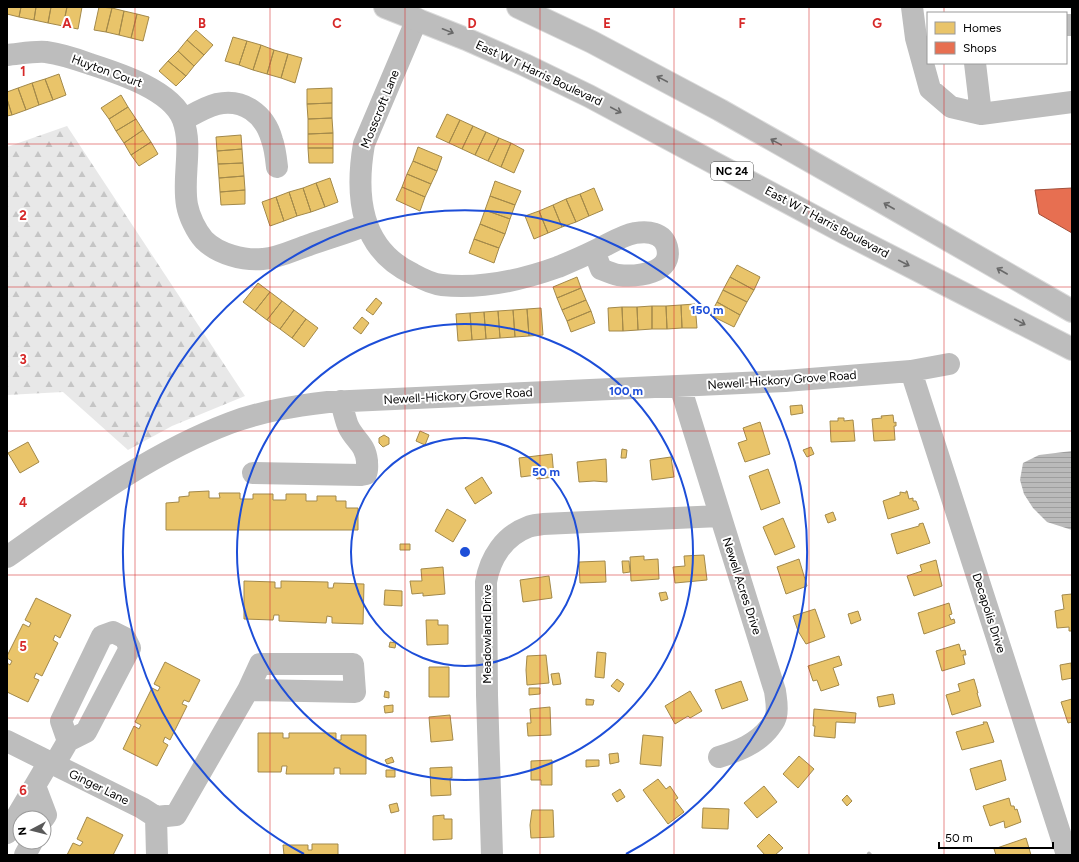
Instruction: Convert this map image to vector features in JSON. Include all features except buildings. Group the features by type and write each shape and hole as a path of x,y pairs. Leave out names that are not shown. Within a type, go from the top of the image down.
{"street":[{"name":"East W T Harris Boulevard","path":"385,7 525,65 589,96 845,232 1072,349"},
{"path":"518,7 592,42 720,110 891,206 1072,312"},
{"path":"912,7 916,38 930,89 951,107 981,114 1072,102"},
{"name":"Mosscroft Lane","path":"416,19 364,144 360,182 362,206 366,225 378,245 393,262 411,273 440,284 472,286 516,279 557,267 594,251"},
{"name":"Huyton Court","path":"7,55 46,52 78,60 122,74 143,83 161,95 176,108 183,120 187,136 185,188 187,205 198,232 204,240 211,245 238,258 252,260 278,256 366,225"},
{"path":"975,64 981,114"},
{"path":"183,120 203,109 217,104 232,103 246,105 265,123 272,139 277,167"},
{"name":"Newell-Hickory Grove Road","path":"7,557 106,488 140,467 198,437 230,423 271,411 297,406 341,401 785,381 910,371 949,364"},
{"name":"Decapolis Drive","path":"910,371 1067,855"},
{"name":"Newell Acres Drive","path":"680,386 776,691 777,702 775,719 765,734 739,751 719,757"},
{"path":"253,473 366,474 368,469 364,447 352,433 348,425 341,401"},
{"name":"Meadowland Drive","path":"492,855 487,695 486,582 488,570 493,558 501,546 513,535 528,527 720,516"},
{"path":"157,855 156,817 176,815 248,690 260,664 353,664 355,692 248,690"},
{"name":"Ginger Lane","path":"7,740 156,817"},
{"path":"7,833 35,786 68,740"},
{"path":"35,786 44,810"}],"green space":[{"path":"67,126 245,396 172,426 128,450 63,392 7,395 7,147"}],"shaded area":[{"path":"1072,451 1072,530 1047,522 1033,508 1024,494 1020,480 1023,463 1039,455"}]}
